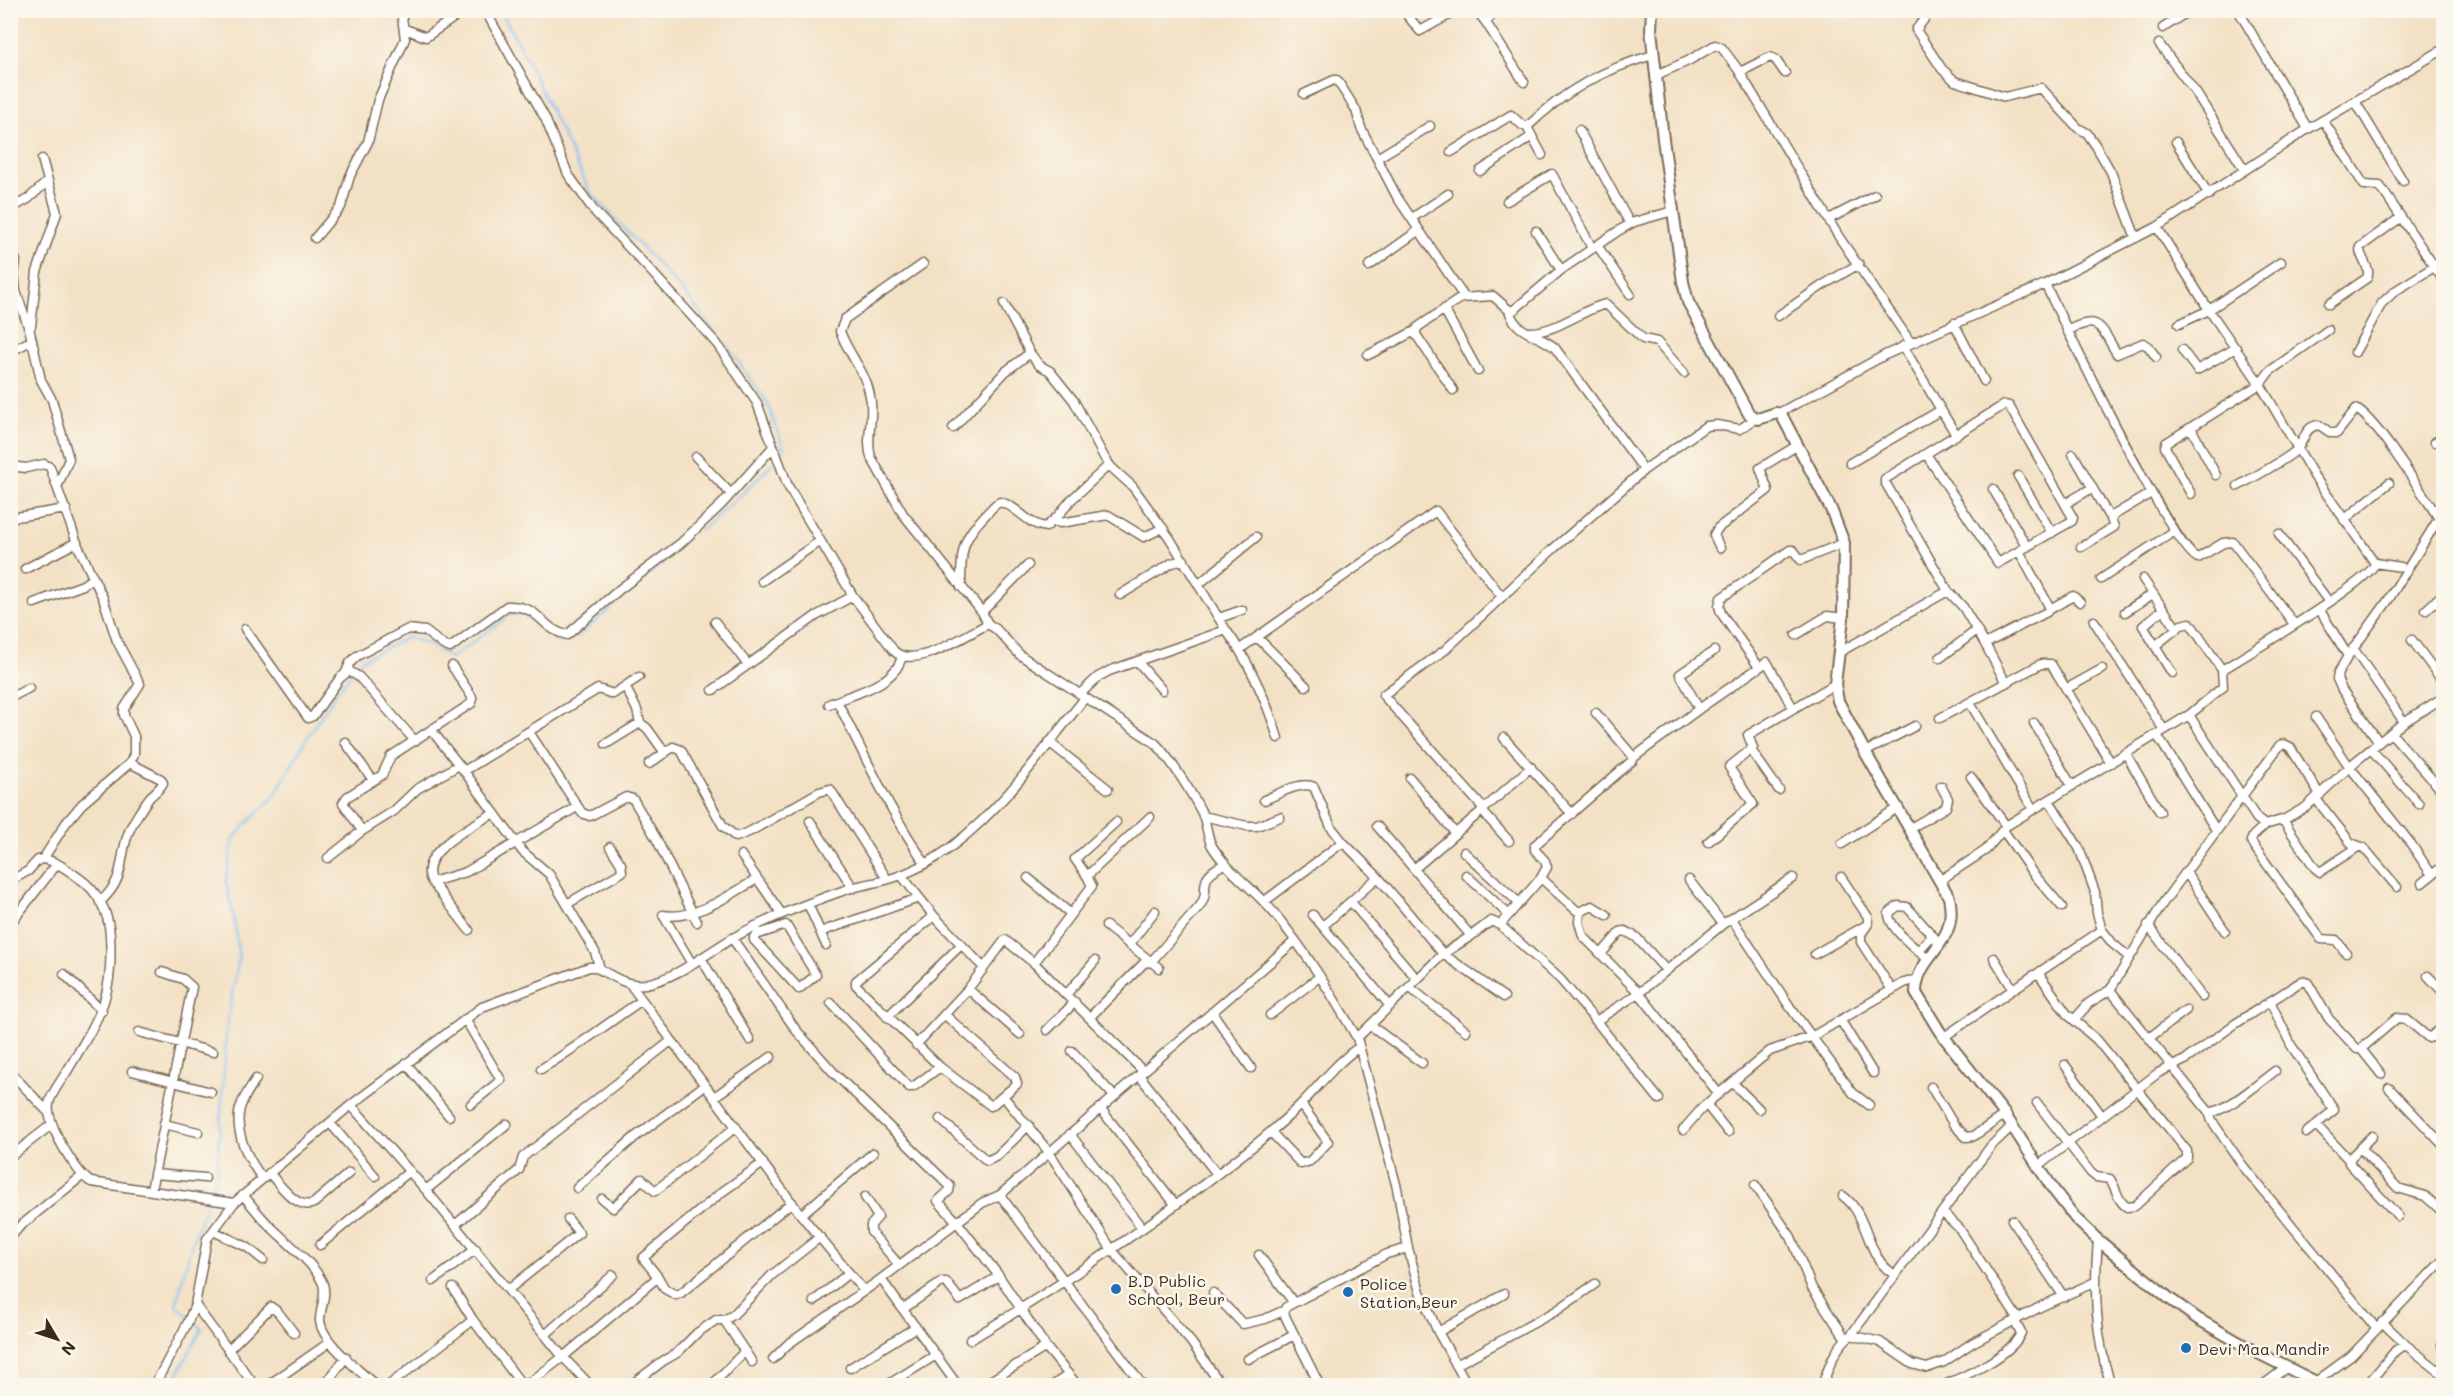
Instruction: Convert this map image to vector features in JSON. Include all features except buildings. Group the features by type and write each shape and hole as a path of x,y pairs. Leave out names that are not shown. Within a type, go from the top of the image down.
{"street":[{"path":"315,237 341,207 350,176 368,142 382,88 401,50 405,29 401,10"},
{"path":"405,29 426,37 465,10"},
{"path":"485,10 545,117 568,174 594,211 717,344 756,403 788,486 853,596 888,645 902,657 929,654 988,624"},
{"path":"1403,10 1422,31 1458,10"},
{"path":"1476,10 1524,82"},
{"path":"1485,21 1499,10"},
{"path":"1652,10 1653,56 1683,282 1688,302 1749,414 1755,419"},
{"path":"1931,10 1916,30 1949,77 1960,83 2005,97 2043,89 2078,128 2088,134 2111,172 2136,238"},
{"path":"2163,28 2190,10"},
{"path":"2238,10 2308,129"},
{"path":"2159,44 2196,93 2244,169"},
{"path":"1656,75 1688,61 1715,45 1722,48 1859,264 1907,344 1956,435"},
{"path":"1509,841 1383,695 1445,650 1552,550 1644,470 1706,426 1717,425 1740,429 1755,419 1779,412 1907,344 2045,284 2157,228 2308,129 2442,54"},
{"path":"1527,126 1552,103 1589,79 1629,62 1653,56"},
{"path":"1738,71 1770,57 1775,59 1785,73"},
{"path":"1304,94 1337,80 1356,110 1360,125 1397,197 1464,297"},
{"path":"2355,101 2403,181"},
{"path":"1451,152 1511,115 1522,125 1527,126 1542,155"},
{"path":"2323,120 2364,185 2380,186 2444,281"},
{"path":"1377,158 1430,126"},
{"path":"1579,130 1630,224"},
{"path":"1480,171 1532,136"},
{"path":"2176,142 2209,195"},
{"path":"10,352 31,336 37,272 57,213 42,159"},
{"path":"1507,201 1552,174 1594,246 1630,294"},
{"path":"10,209 28,199 48,181"},
{"path":"1412,218 1448,194"},
{"path":"1829,219 1875,195"},
{"path":"1511,314 1561,270 1594,246 1630,224 1673,211"},
{"path":"2329,304 2367,278 2369,270 2361,257 2360,248 2400,218"},
{"path":"2157,228 2260,384 2298,450 2344,520 2375,562 2401,567"},
{"path":"1369,266 1419,230"},
{"path":"1536,231 1561,270"},
{"path":"10,246 16,261 14,273 16,291 31,336 39,373 52,400 69,459 58,485"},
{"path":"2179,324 2209,310 2281,262"},
{"path":"923,264 845,319 840,331 870,393 872,425 868,447 871,457 903,514 982,612 988,624 996,629 1020,656 1155,743 1166,754 1203,816 1211,844 1225,862 1265,901 1319,977 1358,1042 1395,1180 1407,1248 1420,1292 1437,1332 1468,1386"},
{"path":"1778,316 1859,264"},
{"path":"2355,352 2382,303 2395,291 2434,267"},
{"path":"2045,284 2151,493 2186,550 2198,558 2223,543 2233,542 2294,624"},
{"path":"1368,355 1415,331 1464,297 1493,296 1528,331 1535,332 1569,321 1606,304 1643,339 1658,342 1684,373"},
{"path":"1004,304 1030,353 1040,365 1050,371 1074,401 1109,465 1133,487 1184,560 1240,649 1269,708 1278,738"},
{"path":"1444,309 1478,371"},
{"path":"1511,314 1525,333 1543,338 1555,348 1644,470"},
{"path":"1954,323 1984,381"},
{"path":"2067,331 2082,323 2096,323 2102,327 2117,354 2143,344 2148,346 2156,357"},
{"path":"2191,494 2165,445 2260,384 2270,371 2328,330"},
{"path":"1415,331 1453,390"},
{"path":"2182,350 2197,370 2236,348"},
{"path":"953,428 1005,372 1030,353"},
{"path":"1926,454 1998,563 2073,520 2009,406 2004,405 1885,479 1885,483 1948,591 1963,607 2006,683"},
{"path":"1850,463 1941,410"},
{"path":"2238,486 2298,450 2312,426 2319,425 2331,433 2337,433 2353,410 2359,410 2441,513 2419,553 2338,673 2339,685 2379,742"},
{"path":"1779,412 1831,509 1844,543 1843,618 1835,684 1846,717 1949,897 1952,924 1936,940 1918,951"},
{"path":"2191,428 2216,475"},
{"path":"2435,442 2444,437"},
{"path":"1720,548 1714,535 1718,528 1768,490 1760,468 1798,445"},
{"path":"245,629 310,719 350,672 350,663 357,656 408,629 425,631 450,648 507,606 527,608 554,630 567,635 620,589 681,543 731,494 773,447"},
{"path":"2073,454 2108,515 2112,517 2114,527 2081,547"},
{"path":"696,457 731,494"},
{"path":"10,466 26,468 48,465 58,485 77,542 103,598 117,641 140,684 124,709 124,715 134,736 134,754 130,764 82,804 66,823 43,859 28,871 11,879"},
{"path":"962,587 964,544 969,532 995,505 1000,502 1015,508 1038,526 1046,527 1109,465"},
{"path":"2018,476 2052,533"},
{"path":"2344,520 2389,483"},
{"path":"2065,504 2092,488"},
{"path":"1993,489 2050,607"},
{"path":"2112,517 2151,493"},
{"path":"10,518 66,509"},
{"path":"1240,649 1436,511 1502,597"},
{"path":"1054,521 1060,523 1107,515 1144,537 1163,528"},
{"path":"2101,579 2173,532"},
{"path":"2279,534 2330,602"},
{"path":"1199,584 1256,537"},
{"path":"762,581 820,541"},
{"path":"25,569 77,542"},
{"path":"1759,668 1721,613 1719,606 1721,598 1790,550 1793,550 1801,560 1844,543"},
{"path":"1120,595 1172,563 1184,560"},
{"path":"2222,670 2330,602 2373,569 2375,562"},
{"path":"982,612 1028,565"},
{"path":"34,603 83,585 93,578"},
{"path":"2143,579 2177,628"},
{"path":"1838,653 1948,591"},
{"path":"2426,610 2444,593"},
{"path":"2125,612 2153,594"},
{"path":"713,690 816,616 853,596"},
{"path":"1985,644 2041,616 2050,607 2073,596 2080,602"},
{"path":"2436,600 2444,610"},
{"path":"2163,609 2144,626 2172,673"},
{"path":"2319,609 2404,722"},
{"path":"1219,618 1242,610"},
{"path":"1796,634 1827,616 1843,618"},
{"path":"2094,621 2216,830"},
{"path":"715,622 748,665"},
{"path":"1939,880 1986,850 2004,828 2189,715 2223,687 2222,670 2192,624 2188,622 2177,628 2155,645"},
{"path":"154,1386 188,1324 194,1308 207,1239 234,1203 351,1105 482,1007 589,967 600,969 619,981 644,984 666,977 692,964 732,938 757,930 786,925 816,975 799,989 754,940 757,930 781,913 853,888 901,875 925,863 957,842 1000,804 1098,677 1226,630"},
{"path":"1940,658 1977,630"},
{"path":"1257,637 1306,686"},
{"path":"2412,640 2444,683"},
{"path":"1699,709 1680,674 1714,651"},
{"path":"902,657 898,668 885,679 833,703 902,830 925,863"},
{"path":"1138,662 1162,690"},
{"path":"1500,925 1541,878 1547,865 1534,850 1535,845 1632,762 1633,758 1699,709 1767,662 1793,708"},
{"path":"1940,718 2047,663 2051,664 2110,763"},
{"path":"362,831 343,803 347,797 384,772 391,756 472,703 472,697 452,666"},
{"path":"2066,688 2102,669"},
{"path":"350,672 415,741"},
{"path":"328,858 362,831 394,811 417,789 529,732 598,689 613,694 626,688 639,677"},
{"path":"1708,842 1751,806 1752,802 1729,768 1753,747 1747,736 1835,684"},
{"path":"10,698 29,688"},
{"path":"626,688 637,710 640,723 647,728 665,753"},
{"path":"2346,953 2336,940 2321,939 2253,845 2253,836 2265,825 2283,820 2318,797 2349,766 2404,722 2442,700"},
{"path":"1970,703 2033,810"},
{"path":"1596,713 1633,758"},
{"path":"2189,715 2241,796 2260,822 2265,825"},
{"path":"2316,717 2349,766 2411,844 2432,875"},
{"path":"606,744 640,723"},
{"path":"2034,723 2072,786"},
{"path":"1865,752 1915,726"},
{"path":"432,731 517,844 543,867 595,952 600,969"},
{"path":"529,732 582,813 590,816 626,797 633,799 656,838 697,922"},
{"path":"2391,733 2444,793"},
{"path":"1504,738 1572,814"},
{"path":"345,742 373,780"},
{"path":"1049,742 1108,789"},
{"path":"2074,1020 2089,1003 2110,990 2148,925 2272,754 2284,744 2290,747 2318,797 2350,843 2368,853 2397,887"},
{"path":"649,764 673,747 683,753 723,826 736,837 751,831 826,788 830,789 887,879"},
{"path":"2371,749 2419,804"},
{"path":"1751,750 1779,790"},
{"path":"2126,754 2160,812"},
{"path":"100,902 118,882 129,832 133,824 151,796 163,783 161,779 130,764"},
{"path":"1414,869 1531,767"},
{"path":"1971,777 2032,872 2062,906"},
{"path":"1410,778 1455,833"},
{"path":"1264,800 1308,784 1314,787 1331,827 1378,877 1443,954 1504,997"},
{"path":"1910,829 1946,807 1948,799 1941,786"},
{"path":"2049,800 2074,839 2084,860 2095,892 2097,913 2102,930 2113,944 2129,957"},
{"path":"432,882 466,872 577,807"},
{"path":"1842,844 1897,808"},
{"path":"470,930 432,882 428,875 428,868 441,847 494,813"},
{"path":"1203,816 1247,826 1257,826 1280,817"},
{"path":"1087,876 1149,817"},
{"path":"2283,820 2320,872 2358,847"},
{"path":"810,821 853,888"},
{"path":"1034,963 1092,886 1075,859 1116,822"},
{"path":"1377,826 1471,936"},
{"path":"1265,901 1343,842"},
{"path":"567,904 622,872 621,864 610,848"},
{"path":"1464,852 1519,903"},
{"path":"741,855 781,913"},
{"path":"43,859 57,864 95,891 110,927 112,964 106,1002 102,1011 49,1104 51,1125 82,1176 91,1182 234,1203"},
{"path":"1090,1017 1144,963 1151,962 1200,906 1206,896 1208,876 1225,862"},
{"path":"10,924 57,864"},
{"path":"2422,883 2444,865"},
{"path":"2186,872 2224,931"},
{"path":"901,875 934,916 984,968"},
{"path":"1466,875 1509,915"},
{"path":"1323,926 1378,877"},
{"path":"1841,877 1868,917 1868,924 1861,934 1861,942 1892,990"},
{"path":"1028,878 1071,914"},
{"path":"1541,878 1572,908 1580,912"},
{"path":"1596,1021 1639,993 1723,924 1793,878"},
{"path":"692,964 663,915 692,912 728,896 757,879"},
{"path":"1689,880 1723,924"},
{"path":"820,932 919,898"},
{"path":"1351,902 1417,979"},
{"path":"808,904 826,945"},
{"path":"1580,912 1592,906 1607,915"},
{"path":"1929,960 1911,946 1889,920 1889,913 1898,906 1907,907 1936,940"},
{"path":"1129,945 1155,911"},
{"path":"1580,912 1579,922 1583,936 1639,993 1719,1094"},
{"path":"1313,915 1390,1006"},
{"path":"934,916 856,981 856,985 940,1067 991,1106 1017,1084 1015,1077 945,1015"},
{"path":"1732,919 1790,1007 1853,1093 1869,1105"},
{"path":"970,1340 1112,1250 1271,1132 1301,1104 1358,1042 1370,1025 1443,954 1491,921 1500,925 1560,979 1659,1098"},
{"path":"1815,954 1868,924"},
{"path":"2148,925 2202,997"},
{"path":"1106,926 1159,968"},
{"path":"1944,1037 2102,930"},
{"path":"1602,953 1620,932 1625,931 1636,937 1666,970"},
{"path":"732,938 796,1030 834,1073 950,1186 949,1191 938,1201 999,1276 1046,1347 1077,1386"},
{"path":"916,1045 968,989 1005,940 1034,963 1075,1002 1141,1073 1217,1174"},
{"path":"1936,940 1929,960 1918,979 1916,993 1944,1037 2004,1115 2037,1167 2076,1219 2142,1278 2188,1312 2316,1384 2341,1365 2444,1260"},
{"path":"773,1359 787,1345 881,1279 982,1203 1000,1195 1294,941"},
{"path":"887,1017 961,945"},
{"path":"701,958 750,1040"},
{"path":"1994,958 2013,989"},
{"path":"1066,995 1095,961"},
{"path":"151,1190 179,1041 192,987 183,979 162,972"},
{"path":"64,974 102,1011"},
{"path":"2037,1103 2094,1176 2110,1179 2123,1205 2131,1208 2185,1161 2188,1154 2097,1040 2074,1020 2038,974"},
{"path":"2428,976 2444,993"},
{"path":"1270,1015 1319,977"},
{"path":"1683,1130 1707,1104 1776,1047 1813,1036 1892,990 1918,979"},
{"path":"2037,1167 2158,1073 2185,1060 2270,1001 2305,981 2330,1019 2357,1049 2361,1049 2381,1074"},
{"path":"630,984 801,1215 864,1291"},
{"path":"1409,987 1466,1031"},
{"path":"968,989 1020,1034"},
{"path":"2110,990 2209,1112 2217,1129 2243,1166 2379,1325 2444,1375"},
{"path":"541,1069 642,1000"},
{"path":"2270,1001 2291,1045 2334,1110 2306,1133"},
{"path":"1047,1030 1075,1002"},
{"path":"831,1003 909,1087 913,1087 940,1067"},
{"path":"2149,1038 2186,1010"},
{"path":"1212,1012 1251,1068"},
{"path":"2361,1049 2397,1018 2406,1019 2427,1038 2434,1036 2444,1026"},
{"path":"465,1019 501,1080 471,1104"},
{"path":"1841,1021 1873,1072"},
{"path":"1370,1025 1422,1063"},
{"path":"139,1032 213,1052"},
{"path":"2434,1036 2444,1047"},
{"path":"455,1225 519,1170 523,1157 671,1041"},
{"path":"1072,1051 1114,1096"},
{"path":"714,1097 771,1057"},
{"path":"406,1063 449,1116"},
{"path":"2065,1065 2102,1116"},
{"path":"132,1071 211,1092"},
{"path":"2209,1112 2219,1111 2275,1071"},
{"path":"10,1072 49,1113"},
{"path":"256,1079 239,1111 246,1155 303,1206 314,1203 349,1173"},
{"path":"1733,1083 1759,1109"},
{"path":"577,1188 635,1137 705,1085"},
{"path":"1931,1087 1954,1125 1966,1137 1974,1136 2004,1115"},
{"path":"2389,1088 2444,1146"},
{"path":"1003,1096 1049,1152 1112,1250 1191,1342 1222,1386"},
{"path":"1271,1132 1301,1164 1310,1161 1327,1146 1327,1138 1301,1104"},
{"path":"1707,1104 1728,1132"},
{"path":"351,1105 426,1190 563,1357 591,1386"},
{"path":"1101,1108 1175,1204"},
{"path":"940,1119 987,1161 996,1156 1029,1125"},
{"path":"330,1123 375,1176"},
{"path":"164,1124 198,1132"},
{"path":"426,1190 507,1124"},
{"path":"10,1157 51,1125"},
{"path":"2316,1125 2398,1216"},
{"path":"602,1199 612,1208 642,1179 655,1191 736,1127"},
{"path":"1822,1386 1832,1360 1990,1146 2012,1127"},
{"path":"1070,1134 1142,1228"},
{"path":"2349,1160 2372,1136"},
{"path":"2360,1148 2398,1188 2425,1196 2444,1213"},
{"path":"801,1215 873,1153"},
{"path":"763,1163 722,1192 644,1258 669,1293 676,1295 681,1293 792,1202"},
{"path":"320,1245 410,1171"},
{"path":"154,1174 205,1178"},
{"path":"10,1238 19,1227 82,1176"},
{"path":"1755,1185 1791,1237 1812,1288 1849,1337 1880,1342 1912,1364 1927,1368 1944,1362 1972,1343 2096,1282"},
{"path":"243,1195 314,1269 322,1283 324,1293 320,1320 322,1329 330,1342 376,1386"},
{"path":"1000,1195 1143,1386"},
{"path":"1843,1196 1859,1211 1865,1235 1880,1260 1889,1272 1896,1275"},
{"path":"865,1197 878,1217 872,1225 871,1232 899,1265"},
{"path":"1942,1212 1959,1228 2017,1320 2021,1333 2014,1344 1988,1363 1942,1386"},
{"path":"508,1290 579,1233 568,1219"},
{"path":"2012,1220 2064,1297"},
{"path":"213,1231 247,1247 262,1260"},
{"path":"630,1386 655,1366 677,1353 697,1333 716,1320 724,1320 733,1315 772,1275 820,1237"},
{"path":"2098,1240 2097,1324 2110,1382"},
{"path":"1213,1293 1243,1324 1265,1319 1285,1310 1293,1302 1387,1254 1407,1248"},
{"path":"433,1281 476,1250"},
{"path":"1259,1255 1293,1302"},
{"path":"814,1301 849,1273"},
{"path":"545,1335 613,1275"},
{"path":"903,1309 942,1282 946,1282 960,1300 999,1276"},
{"path":"453,1288 473,1320 524,1386 563,1357 658,1277"},
{"path":"881,1279 958,1386"},
{"path":"1456,1365 1556,1311 1595,1284"},
{"path":"1437,1332 1504,1294"},
{"path":"228,1350 271,1307 294,1332"},
{"path":"194,1308 255,1386"},
{"path":"1285,1310 1286,1318 1320,1386"},
{"path":"388,1386 473,1320"},
{"path":"724,1320 752,1362"},
{"path":"850,1368 916,1327"},
{"path":"1248,1359 1294,1335"},
{"path":"267,1386 330,1342"},
{"path":"2366,1386 2396,1350 2406,1345"},
{"path":"982,1386 1046,1347"},
{"path":"711,1386 745,1351"},
{"path":"886,1386 936,1355"},
{"path":"324,1386 346,1357"},
{"path":"2262,1386 2287,1367"},
{"path":"1052,1386 1068,1375"},
{"path":"2439,1386 2444,1381"}],"waterway":[{"path":"500,10 522,50 590,192 683,291 735,357 767,402 784,449 781,453"},
{"path":"700,531 773,463"},
{"path":"209,1197 217,1172 227,1024 239,957 226,881 233,840 274,797 306,739 341,686 362,660 408,637 432,646 451,658 510,615 524,615 560,642 581,634 668,558"},
{"path":"188,1316 176,1305 190,1250 207,1203"},
{"path":"171,1386 202,1329 192,1320"}],"place":[{"name":"B.D Public School, Beur","path":"1116,1289"},
{"name":"Police Station,Beur","path":"1348,1292"},
{"name":"Devi Maa Mandir","path":"2186,1348"}]}
